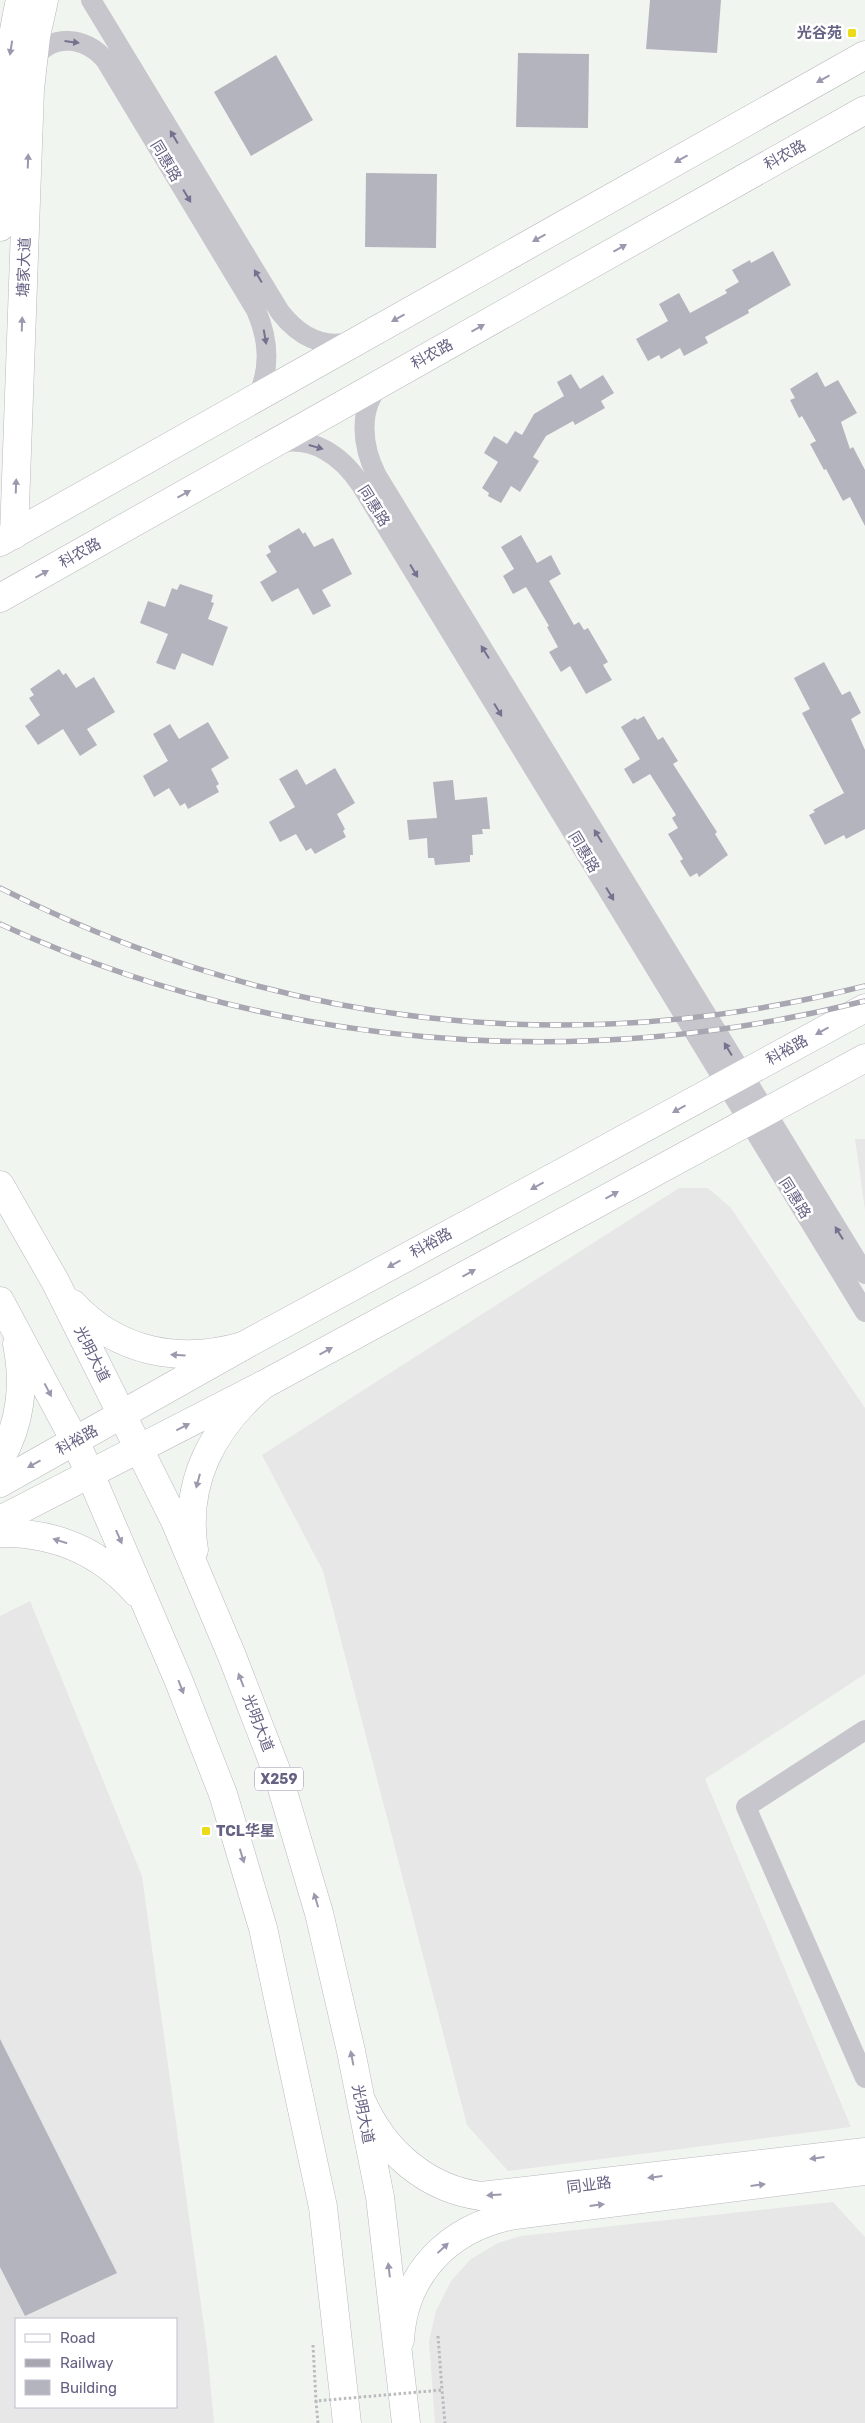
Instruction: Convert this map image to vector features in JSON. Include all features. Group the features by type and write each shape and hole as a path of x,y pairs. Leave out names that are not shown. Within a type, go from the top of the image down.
{"main road":[{"name":"塘家大道","path":"0,227 5,90 11,44 20,0"},
{"name":"塘家大道","path":"7,539 33,62 44,0"},
{"path":"7,539 865,55"},
{"name":"科农路","path":"0,598 865,110"},
{"name":"科裕路","path":"0,1483 243,1346 865,1008"},
{"path":"0,1520 263,1385 865,1058"},
{"name":"光明大道","path":"0,1185 55,1281 175,1521 278,1775 320,1913 380,2197 406,2423"},
{"path":"55,1281 67,1297 95,1324 111,1335 147,1350 166,1354 205,1355 243,1346"},
{"path":"2,1305 75,1441 90,1474 151,1613 223,1794 263,1928 323,2207 347,2423"},
{"path":"0,1459 16,1421 21,1383 18,1345 2,1305"},
{"path":"203,1587 197,1568 192,1527 193,1506 198,1479 210,1447 220,1429 233,1413 263,1385"},
{"path":"0,1533 28,1534 56,1539 93,1555 125,1580 151,1613"},
{"name":"同业路","path":"359,2092 376,2128 410,2166 438,2184 464,2194 480,2196 865,2152"},
{"name":"同业路","path":"399,2354 404,2309 423,2271 449,2242 479,2225 515,2215 865,2171"}],"street":[{"path":"91,0 268,293 288,322 297,331 318,341 340,343 362,338"},
{"name":"同惠路","path":"33,62 37,54 50,44 67,41 94,48 106,61 260,318 267,344 267,363 264,381 257,398"},
{"name":"同惠路","path":"384,381 372,395 366,414 366,445 372,465 757,1117 865,1312"},
{"name":"同惠路","path":"268,446 288,442 314,446 334,454 352,471 734,1079"},
{"name":"同惠路","path":"757,1117 865,1274"},
{"path":"865,1730 746,1807 865,2078"}],"path":[{"path":"438,2336 445,2423"},
{"path":"313,2345 318,2423"},
{"path":"316,2401 442,2390"}],"shaded area":[{"path":"855,1139 865,1139 865,1210"},
{"path":"679,1188 708,1188 731,1208 865,1408 865,1674 705,1779 851,2127 508,2171 467,2125 323,1571 262,1455"},
{"path":"30,1601 142,1876 207,2348 214,2423 0,2423 0,1616"},
{"path":"833,2202 865,2237 865,2423 435,2423 429,2341 436,2311 451,2281 471,2259 498,2243 521,2236"}],"building":[{"path":"650,0 721,0 717,53 646,49"},
{"path":"518,53 589,54 588,128 516,127"},
{"path":"276,55 313,120 251,156 214,92"},
{"path":"366,173 437,174 436,248 365,247"},
{"path":"773,251 791,285 748,310 749,313 705,337 708,343 684,356 680,348 661,359 659,355 648,361 636,339 668,321 659,304 679,293 690,313 727,293 725,290 739,282 732,270 750,260 751,263"},
{"path":"817,372 825,387 838,380 857,413 841,422 850,449 853,447 865,470 865,526 850,497 843,501 826,469 824,470 810,444 816,441 802,416 799,418 790,400 795,398 790,389"},
{"path":"571,374 580,389 603,375 614,393 601,401 605,408 575,425 573,421 546,436 533,457 539,461 520,492 511,486 501,503 488,496 489,493 482,488 498,462 484,453 494,436 507,444 515,431 522,435 534,414 564,396 557,382"},
{"path":"299,528 303,534 305,532 314,547 333,538 352,574 322,590 331,606 313,615 298,588 272,602 260,582 277,572 266,555 271,552 268,546"},
{"path":"521,535 537,563 551,555 561,574 549,581 574,625 579,622 584,630 588,628 608,662 603,665 612,680 586,694 570,666 561,672 549,652 558,647 547,627 549,626 526,587 513,594 503,576 514,569 501,547"},
{"path":"180,584 213,595 211,602 214,603 208,619 228,627 213,666 182,653 175,670 156,663 168,634 140,623 148,601 165,607 172,588 177,590"},
{"path":"824,662 842,695 850,691 861,713 851,719 865,750 865,829 846,839 844,835 825,845 809,815 815,812 813,810 844,793 802,713 810,709 794,678"},
{"path":"59,669 63,675 66,673 76,688 94,677 115,712 87,729 97,745 80,756 63,729 38,745 25,726 40,715 29,698 34,695 30,689"},
{"path":"644,716 658,740 663,737 678,761 673,764 717,832 715,834 728,855 699,877 697,873 690,877 680,861 683,859 668,834 678,828 672,818 676,815 650,774 633,784 624,769 640,759 621,727 635,718 637,720"},
{"path":"208,722 229,758 211,769 219,784 216,786 219,792 188,809 185,803 180,806 169,788 154,797 143,776 168,761 153,734 170,724 179,739"},
{"path":"335,768 355,803 337,814 345,829 343,831 346,837 315,854 311,848 306,851 296,834 280,842 269,822 295,807 279,779 297,769 306,785"},
{"path":"453,780 455,800 487,797 490,829 482,829 483,834 472,835 473,855 470,855 470,862 435,865 434,858 428,858 427,838 409,840 407,820 437,818 433,782"},
{"path":"0,2039 117,2273 25,2316 0,2267"}],"railway":[{"path":"0,888 104,935 209,972 316,1000 424,1017 532,1025 642,1022 753,1009 865,986"},
{"path":"0,924 103,966 209,999 317,1023 426,1037 536,1042 646,1037 756,1024 865,1001"}],"place":[{"name":"光谷苑","path":"852,33"},
{"name":"TCL华星","path":"206,1831"}]}
